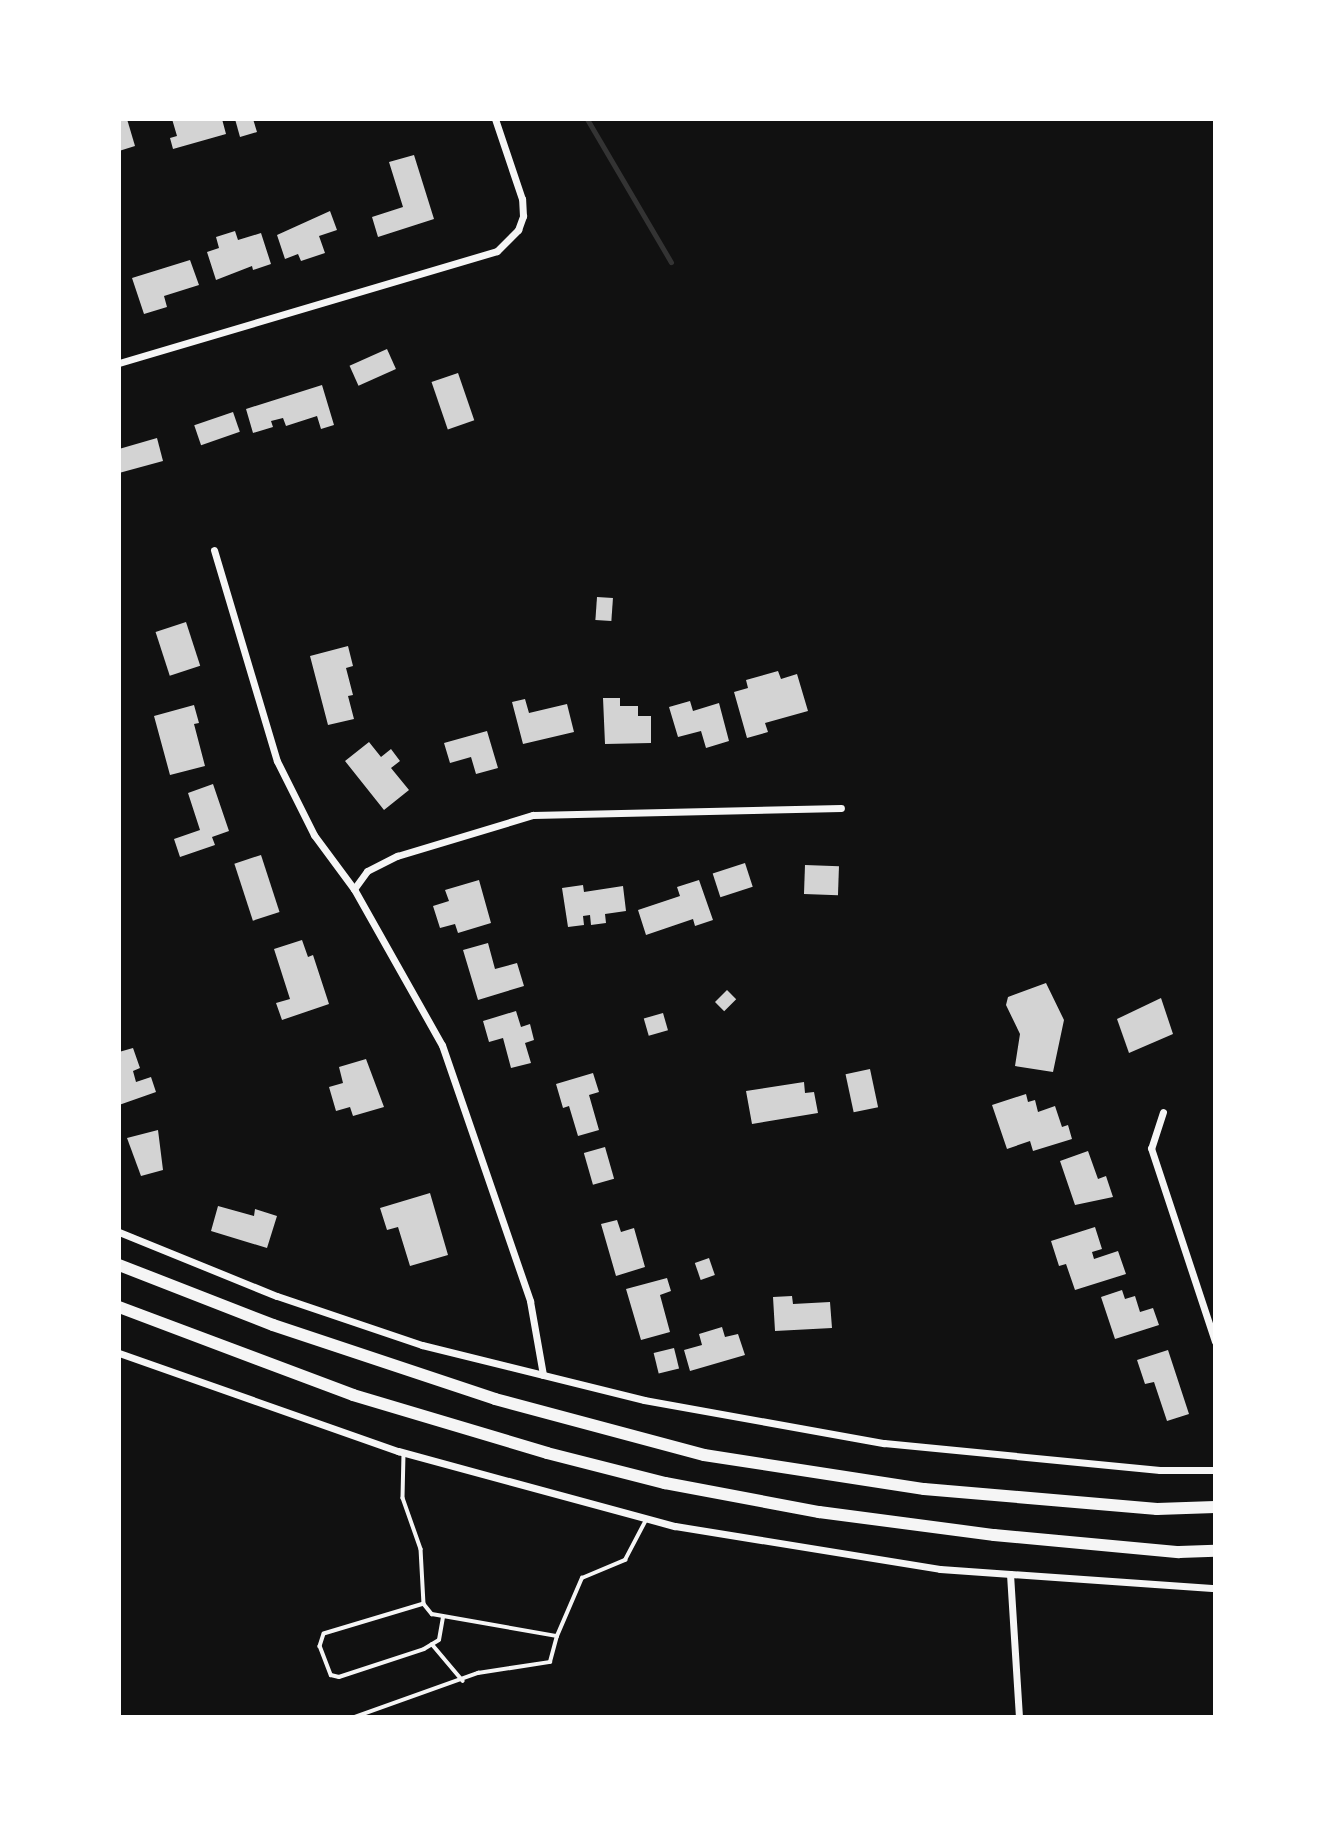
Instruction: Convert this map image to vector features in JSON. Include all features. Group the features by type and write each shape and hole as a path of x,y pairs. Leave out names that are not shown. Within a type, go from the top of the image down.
{"highway":[{"path":"119,1265 274,1325 495,1399 704,1455 923,1489 1157,1509 1215,1507"},
{"path":"119,1307 353,1395 547,1453 666,1483 819,1512 994,1535 1179,1552 1215,1551"}],"street":[{"path":"119,363 497,251 518,230 522,199 495,119"},
{"path":"214,550 277,761 314,835 354,889 442,1045 530,1301 543,1375"},
{"path":"354,889 367,871 397,856 533,815 841,808"},
{"path":"1163,1112 1151,1148 1215,1342"},
{"path":"119,1232 277,1296 422,1345 644,1400 884,1444 1160,1470 1215,1470"},
{"path":"119,1353 282,1414 404,1453 647,1518 940,1569 1215,1588"},
{"path":"1010,1574 1019,1717"}],"lane":[{"path":"404,1453 403,1497 421,1549 424,1604 432,1614 557,1636"},
{"path":"355,1717 463,1681 478,1673 550,1662 557,1636 582,1577 625,1560 647,1518"},
{"path":"424,1604 324,1634 320,1646 331,1675 339,1677 432,1644 439,1640 443,1616"},
{"path":"432,1644 463,1681"}],"building":[{"path":"127,119 135,146 119,151 119,121"},
{"path":"172,119 222,119 226,134 173,149 170,138 177,136"},
{"path":"235,119 253,119 257,132 240,137"},
{"path":"414,155 434,219 378,237 372,217 403,207 389,162"},
{"path":"330,211 337,230 319,236 325,253 301,261 298,254 285,259 277,235"},
{"path":"235,231 238,240 261,233 271,264 253,270 252,266 216,280 207,252 219,248 216,237"},
{"path":"190,260 199,285 164,296 167,307 144,314 132,278"},
{"path":"387,349 396,369 358,386 350,366"},
{"path":"458,373 474,420 448,429 432,382"},
{"path":"322,385 334,425 321,429 317,416 286,426 283,418 271,421 273,427 253,433 246,409"},
{"path":"233,412 240,432 201,445 194,425"},
{"path":"157,438 163,461 119,473 119,449"},
{"path":"597,597 613,598 611,621 595,620"},
{"path":"186,622 200,666 170,676 156,632"},
{"path":"348,646 353,666 346,668 353,695 348,696 354,719 328,725 310,656"},
{"path":"778,671 781,679 797,674 808,711 765,723 768,732 747,738 734,692 748,688 746,680"},
{"path":"603,698 620,698 620,706 638,706 638,716 651,716 651,743 605,744"},
{"path":"525,699 529,713 567,704 574,732 523,744 512,702"},
{"path":"690,701 693,711 719,703 729,741 706,748 701,731 678,737 669,707"},
{"path":"194,705 199,723 194,724 205,766 170,775 154,716"},
{"path":"487,731 498,768 476,774 471,757 450,763 444,743"},
{"path":"369,742 381,757 391,749 400,761 391,768 409,790 384,810 345,761"},
{"path":"213,784 229,831 212,837 215,845 180,857 174,839 200,830 188,793"},
{"path":"261,855 280,912 253,921 234,864"},
{"path":"745,863 753,887 720,897 713,874"},
{"path":"805,865 839,866 838,895 804,894"},
{"path":"479,880 491,923 458,933 455,924 440,928 433,906 449,901 445,890"},
{"path":"699,880 713,920 695,926 693,919 646,935 638,910 680,896 677,887"},
{"path":"583,885 584,892 623,886 626,911 605,914 606,923 591,925 590,915 583,916 584,925 568,927 562,888"},
{"path":"302,940 308,957 313,955 329,1004 282,1020 276,1003 290,999 274,949"},
{"path":"488,943 495,969 517,963 524,986 478,1000 463,950"},
{"path":"1046,983 1064,1020 1053,1072 1015,1066 1020,1034 1006,1005 1008,997"},
{"path":"727,990 736,999 724,1011 715,1002"},
{"path":"1161,998 1173,1034 1129,1053 1117,1019"},
{"path":"516,1011 521,1027 530,1024 534,1040 525,1043 531,1063 511,1068 503,1038 489,1042 483,1021"},
{"path":"663,1013 668,1030 649,1036 644,1019"},
{"path":"133,1048 140,1068 133,1071 136,1082 151,1077 156,1092 119,1105 119,1052"},
{"path":"366,1059 384,1107 353,1116 350,1107 336,1111 329,1087 343,1083 339,1067"},
{"path":"870,1069 878,1107 854,1112 846,1074"},
{"path":"593,1073 599,1092 589,1095 599,1130 578,1136 569,1106 563,1108 556,1084"},
{"path":"804,1082 805,1093 814,1092 818,1113 752,1124 746,1091"},
{"path":"1026,1094 1028,1102 1035,1100 1038,1112 1055,1106 1062,1127 1068,1125 1072,1139 1033,1151 1030,1141 1007,1149 992,1105"},
{"path":"158,1130 163,1170 141,1176 127,1138"},
{"path":"605,1147 614,1179 593,1185 584,1153"},
{"path":"1088,1151 1098,1179 1106,1176 1113,1197 1075,1205 1060,1161"},
{"path":"430,1193 448,1255 410,1266 398,1227 387,1230 380,1208"},
{"path":"218,1206 254,1216 255,1209 277,1216 267,1248 211,1231"},
{"path":"617,1220 621,1232 634,1228 645,1267 616,1276 601,1224"},
{"path":"1095,1227 1102,1249 1092,1252 1094,1259 1118,1251 1126,1274 1075,1290 1066,1264 1059,1266 1051,1241"},
{"path":"709,1258 715,1275 701,1280 695,1263"},
{"path":"667,1278 671,1291 660,1295 670,1332 641,1340 626,1289"},
{"path":"1122,1290 1125,1299 1135,1296 1140,1312 1153,1308 1159,1325 1115,1339 1101,1297"},
{"path":"792,1296 793,1304 830,1302 832,1328 775,1331 773,1297"},
{"path":"722,1327 725,1337 738,1334 745,1355 690,1371 684,1350 702,1345 699,1334"},
{"path":"674,1348 679,1368 659,1373 654,1353"},
{"path":"1168,1350 1189,1414 1167,1421 1154,1382 1145,1384 1137,1360"}],"waterway":[{"path":"587,119 671,262"}]}
